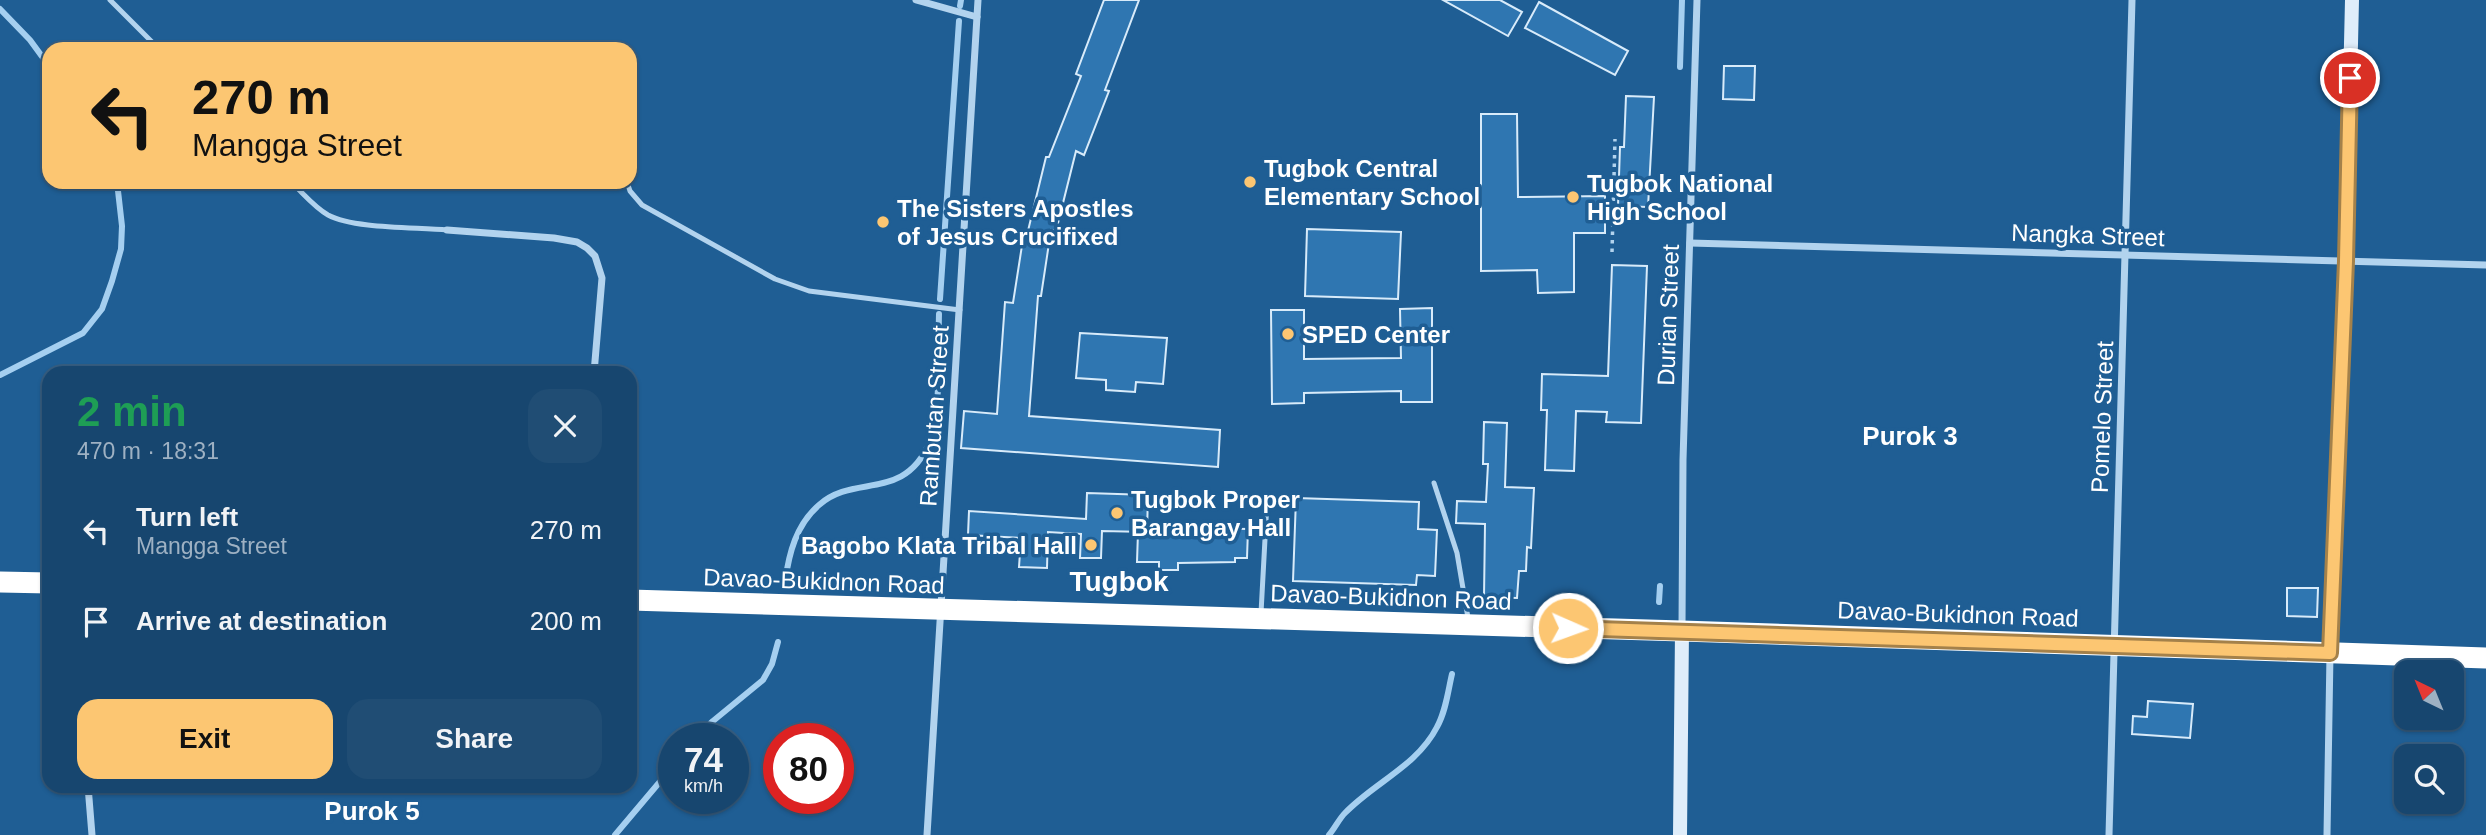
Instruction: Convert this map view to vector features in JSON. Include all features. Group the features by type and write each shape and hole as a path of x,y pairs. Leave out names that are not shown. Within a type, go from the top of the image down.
{"highway":[{"path":"0,582 42,583"},
{"name":"Davao-Bukidnon Road","path":"637,600 2486,658"}],"street":[{"path":"916,0 977,17"},
{"name":"Rambutan Street","path":"927,835 978,0"},
{"name":"Durian Street","path":"1682,631 1682,460 1697,0"},
{"name":"Pomelo Street","path":"2109,835 2132,0"},
{"path":"2327,835 2330,653 2346,261 2352,0"},
{"path":"447,230 554,237 577,242 587,248 595,256 602,278 595,366"},
{"name":"Nangka Street","path":"1689,243 2486,265"},
{"path":"1680,835 1682,631"},
{"path":"89,793 92,835"}],"lane":[{"path":"110,0 152,42"},
{"path":"298,189 330,216 355,222 447,230"},
{"path":"629,189 642,205 775,279 809,291 960,310"},
{"path":"1434,483 1457,553 1469,626"},
{"path":"1261,620 1267,502"}],"path":[{"path":"1612,252 1615,139"}],"building":[{"path":"1104,0 1139,0 1105,90 1109,91 1084,155 1076,151 1056,231 1051,230 1041,296 1038,296 1029,416 1220,430 1218,467 961,448 964,411 997,414 1005,302 1013,303 1023,239 1026,239 1046,157 1049,157 1081,76 1076,74"},
{"path":"1443,0 1500,0 1522,12 1508,36"},
{"path":"1539,2 1628,51 1615,75 1525,28"},
{"path":"1724,66 1755,66 1754,100 1723,99"},
{"path":"1626,96 1654,97 1648,207 1618,206 1620,147 1624,147"},
{"path":"1481,114 1517,114 1518,197 1605,196 1605,233 1574,233 1574,292 1538,293 1537,270 1481,271"},
{"path":"1307,229 1401,232 1398,299 1305,296"},
{"path":"1612,265 1647,266 1641,423 1606,422 1607,412 1576,411 1574,471 1545,470 1547,410 1541,410 1542,374 1608,376"},
{"name":"SPED Center","path":"1432,308 1432,402 1401,402 1401,391 1304,393 1304,403 1272,404 1271,310 1304,310 1304,359 1401,358 1400,309"},
{"path":"1080,333 1167,338 1163,384 1136,382 1135,392 1106,390 1106,380 1076,378"},
{"path":"1484,422 1507,423 1505,487 1534,488 1531,548 1527,547 1526,571 1519,571 1517,598 1484,597 1485,524 1456,523 1457,501 1486,502 1488,464 1483,464"},
{"path":"1087,493 1148,495 1147,532 1102,531 1101,558 1080,558 1081,534 1048,532 1047,568 1019,567 1021,538 968,535 969,511 1086,519"},
{"path":"1296,498 1419,502 1418,529 1437,530 1435,576 1417,575 1416,585 1293,581"},
{"path":"1201,528 1248,529 1247,558 1235,558 1235,562 1178,563 1178,570 1159,570 1159,562 1137,562 1138,532 1201,534"},
{"path":"2287,588 2318,588 2317,617 2287,616"},
{"path":"2148,701 2193,704 2190,738 2132,734 2133,716 2147,717"}],"waterway":[{"path":"960,6 961,0"},
{"path":"1680,67 1682,0"},
{"path":"0,9 42,56"},
{"path":"940,299 959,21"},
{"path":"0,375 83,333 102,309 121,249 122,226 118,189"},
{"path":"785,582 795,540 805,521 819,505 848,490 893,480 906,473 919,461 930,442 936,416 939,314"},
{"path":"1659,602 1660,586"},
{"path":"711,723 763,680 772,664 778,642"},
{"path":"1329,835 1345,813 1407,763 1429,741 1443,714 1452,674"},
{"path":"615,835 658,784"}],"place":[{"name":"Tugbok Central Elementary School","path":"1250,182"},
{"name":"Tugbok National High School","path":"1573,197"},
{"name":"The Sisters Apostles of Jesus Crucifixed","path":"883,222"},
{"name":"SPED Center","path":"1288,334"},
{"name":"Tugbok Proper Barangay Hall","path":"1117,513"},
{"name":"Bagobo Klata Tribal Hall","path":"1091,545"}],"district":[{"name":"Purok 3","path":"1910,436"},
{"name":"Tugbok","path":"1119,581"},
{"name":"Purok 5","path":"372,811"}],"route":[{"path":"1568,628 2330,653 2346,261 2350,78"}]}
